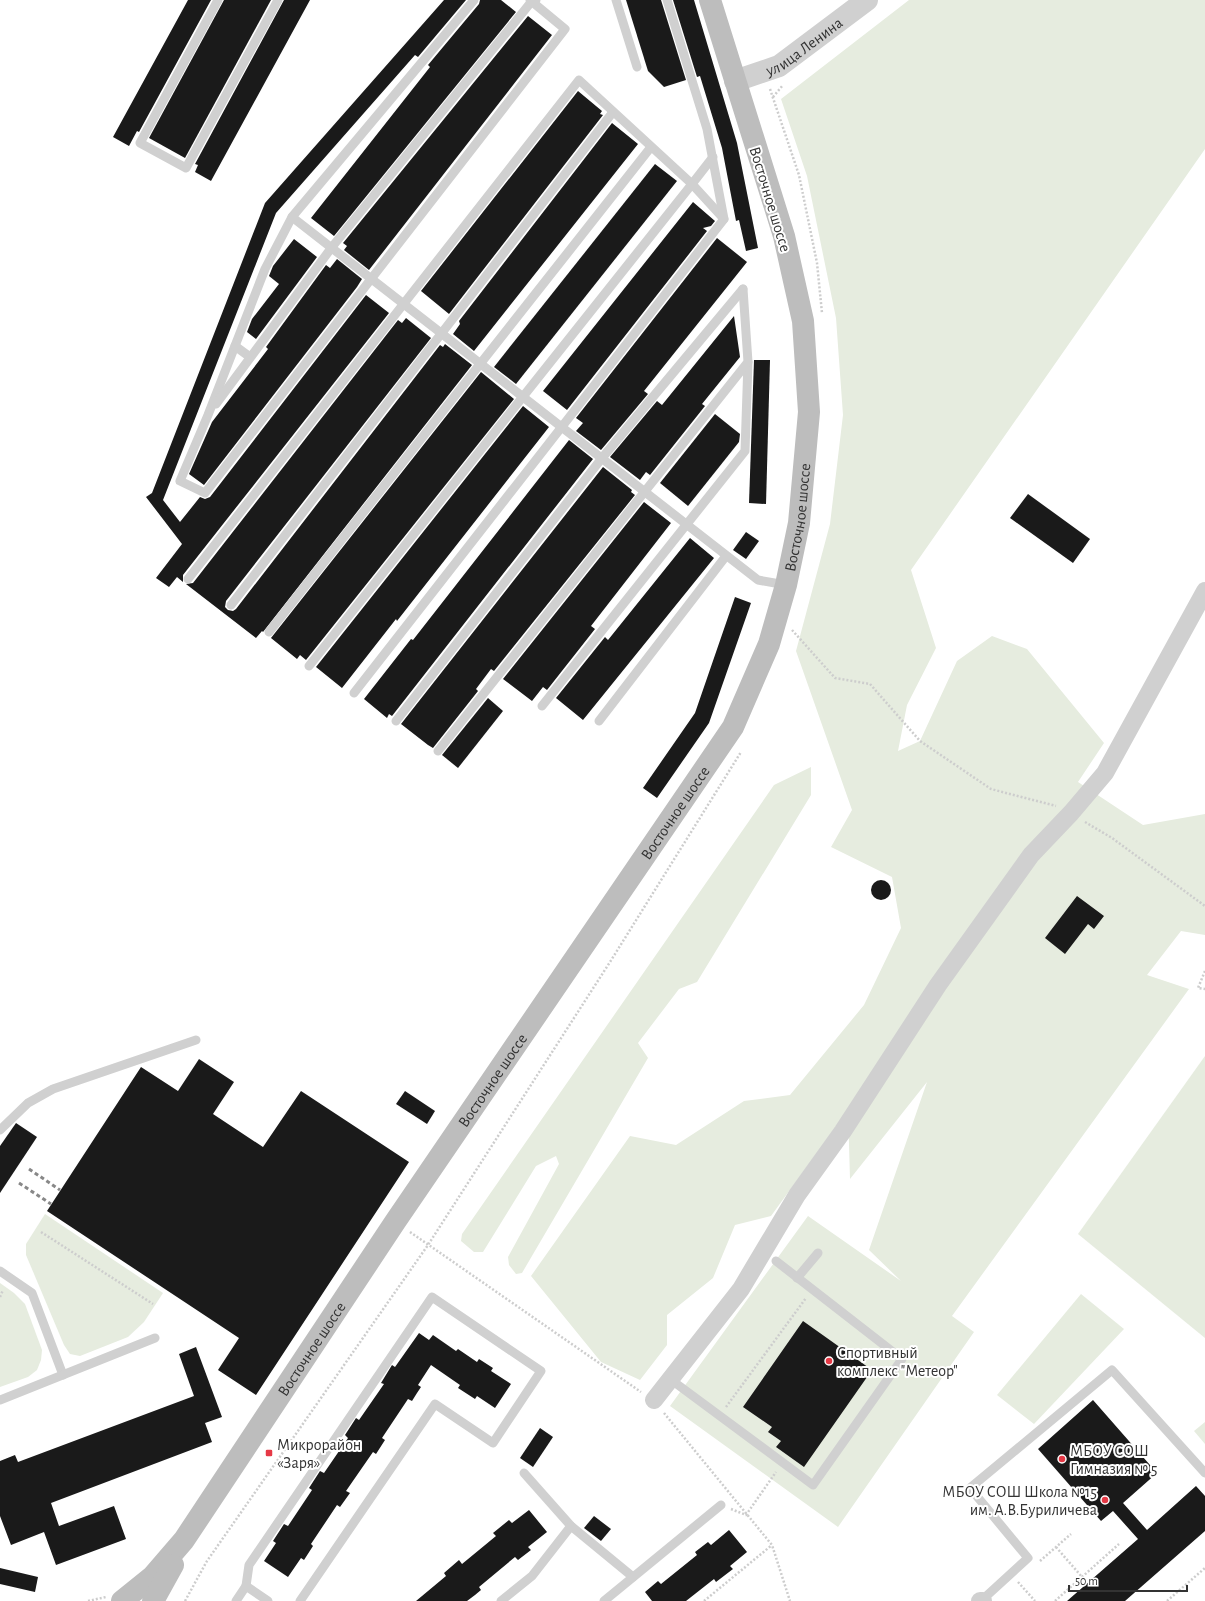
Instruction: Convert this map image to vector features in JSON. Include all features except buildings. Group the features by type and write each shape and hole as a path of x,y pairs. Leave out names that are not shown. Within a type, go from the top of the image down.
{"main road":[{"name":"Восточное шоссе","path":"122,1601 141,1587 171,1557 196,1522 395,1222 734,727 769,644 786,585 799,523 809,412 803,321 784,236 710,0"},
{"name":"Восточное шоссе","path":"153,1601 196,1522"}],"street":[{"name":"улица Ленина","path":"735,81 779,66 867,0"},
{"path":"654,1400 741,1289 797,1195 843,1131 938,985 1032,855 1071,813 1105,773 1205,591"}],"lane":[{"path":"218,0 140,143 186,168 278,0"},
{"path":"208,415 332,247 533,0 565,29 204,494 180,481 208,415 265,269 292,217 474,0"},
{"path":"616,0 637,68"},
{"path":"354,693 724,219 707,129 667,0"},
{"path":"188,579 579,80 692,184 724,219"},
{"path":"231,605 613,112"},
{"path":"269,632 651,147"},
{"path":"310,666 713,158"},
{"path":"292,217 758,580 786,585"},
{"path":"396,720 602,458 742,289 748,362 745,451 542,706"},
{"path":"235,346 250,358"},
{"path":"438,751 748,362"},
{"path":"599,721 726,556"},
{"path":"0,1130 28,1103 53,1089 196,1040"},
{"path":"797,1278 818,1253"},
{"path":"670,1379 813,1485 902,1359 776,1261"},
{"path":"0,1271 32,1293 64,1375"},
{"path":"236,1601 246,1586 249,1565 432,1297 541,1371 492,1443 435,1404 300,1601"},
{"path":"0,1400 155,1338"},
{"path":"982,1601 1028,1558 970,1488 1112,1370 1205,1472"},
{"path":"524,1473 571,1526 633,1577"},
{"path":"604,1601 721,1505"},
{"path":"501,1601 532,1576 571,1526"},
{"path":"246,1586 268,1601"}],"path":[{"path":"764,71 799,175 817,263 822,314"},
{"path":"788,636 791,629 835,678 870,684 920,741 991,789 1062,808 1112,838 1205,906"},
{"path":"185,1601 207,1561 428,1244 610,962 742,749"},
{"path":"1205,970 1198,988 1205,989"},
{"path":"395,1222 654,1400"},
{"path":"42,1232 153,1304"},
{"path":"720,1416 812,1289"},
{"path":"0,1297 3,1290"},
{"path":"746,1515 783,1463"},
{"path":"1055,1601 1119,1544"},
{"path":"704,1601 772,1545"},
{"path":"1056,1547 1082,1577"},
{"path":"1167,1601 1205,1568"},
{"path":"1011,1574 1035,1601"}],"shaded area":[{"path":"909,0 1205,0 1205,149 911,570 936,648 907,705 898,751 920,741 957,661 992,636 1027,649 1104,743 1078,782 1143,825 1205,814 1205,935 1181,931 1147,975 1189,989 952,1316 974,1332 838,1527 670,1406 808,1216 901,1281 869,1250 927,1082 850,1179 848,1110 771,1216 735,1225 713,1278 667,1315 667,1345 640,1380 601,1362 531,1276 630,1136 676,1145 744,1101 790,1095 864,1005 901,928 892,877 831,847 852,810 796,651 830,524 843,415 836,318 807,176 781,99"},
{"path":"811,767 811,795 697,982 679,989 638,1043 648,1058 522,1273 516,1274 509,1265 508,1257 559,1164 556,1156 536,1166 483,1252 474,1252 461,1241 462,1234 774,785"},
{"path":"1205,1056 1205,1338 1078,1234"},
{"path":"45,1214 163,1293 144,1322 128,1337 80,1356 70,1354 64,1345 26,1255 26,1244"},
{"path":"0,1283 14,1293 25,1304 42,1350 41,1360 37,1370 28,1377 0,1387"},
{"path":"1081,1294 1124,1329 1034,1424 997,1395"},
{"path":"1205,1422 1205,1444 1194,1431"}],"railway":[{"path":"29,1169 60,1190"},
{"path":"19,1183 51,1204"}],"place":[{"name":"Спортивный комплекс \"Метеор\"","path":"829,1361"},
{"name":"Микрорайон «Заря»","path":"269,1453"},
{"name":"МБОУ СОШ Гимназия № 5","path":"1062,1459"},
{"name":"МБОУ СОШ Школа №15 им. А.В.Буриличева","path":"1105,1500"}]}
